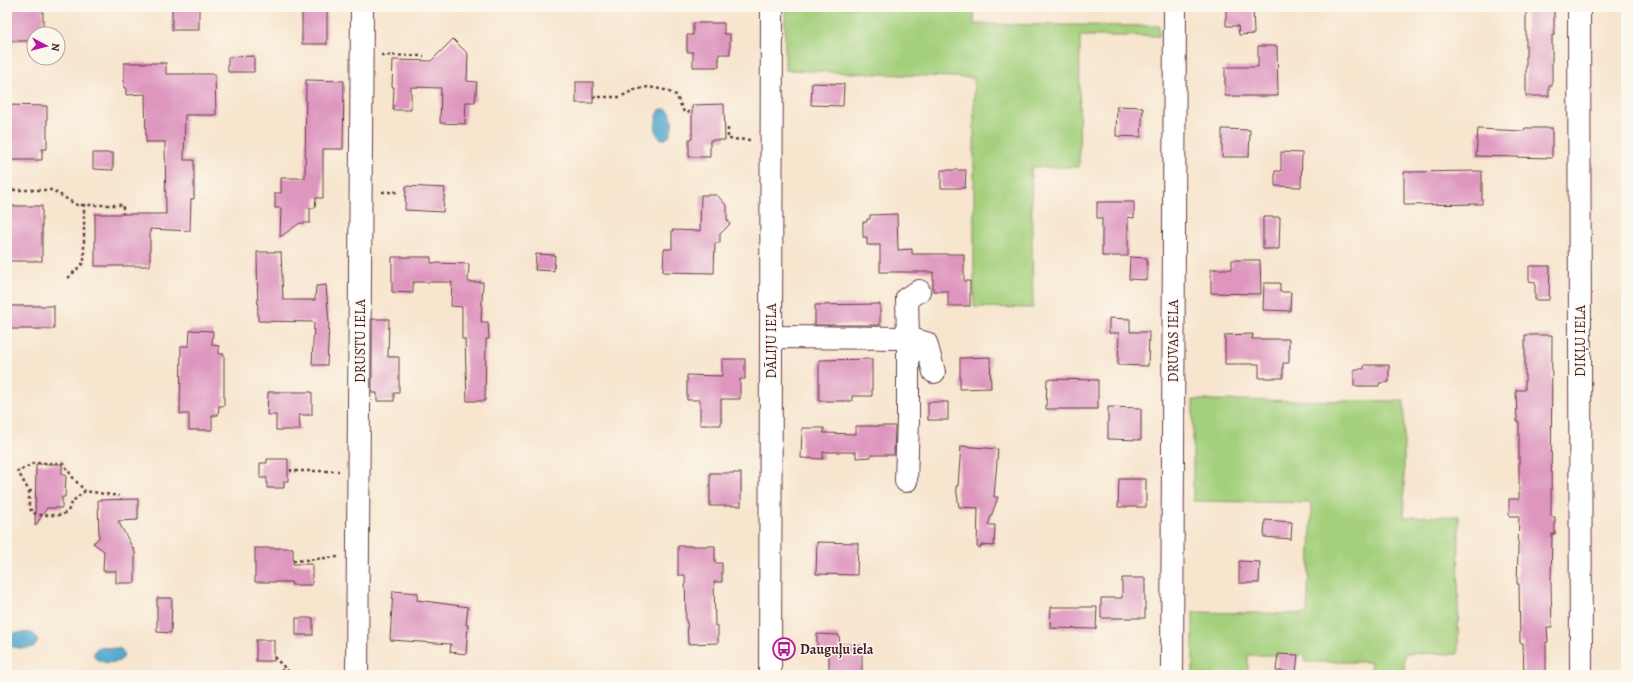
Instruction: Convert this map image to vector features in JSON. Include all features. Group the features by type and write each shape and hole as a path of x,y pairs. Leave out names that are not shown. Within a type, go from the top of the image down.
{"street":[{"name":"DRUSTU IELA","path":"357,675 362,7"},
{"name":"DĀLIJU IELA","path":"770,675 772,7"},
{"name":"DRUVAS IELA","path":"1172,675 1175,7"},
{"name":"DIKĻU IELA","path":"1579,7 1581,675"},
{"path":"906,480 908,419 907,298 919,291"},
{"path":"771,337 908,338 926,343 934,372"}],"path":[{"path":"362,54 424,56"},
{"path":"593,97 620,97 634,90 648,88 665,90 676,95 684,112 692,112"},
{"path":"728,128 728,139 771,140"},
{"path":"7,190 52,190 77,205 123,205 123,214"},
{"path":"68,278 84,262 84,205"},
{"path":"21,470 34,463 62,463 85,491 119,496"},
{"path":"291,469 291,471 358,471"},
{"path":"17,470 29,492 29,507 32,512 38,515 62,515 68,511 73,501 85,491"},
{"path":"29,492 36,491"},
{"path":"293,561 358,556"},
{"path":"274,657 292,675"},
{"path":"276,675 285,668"},
{"path":"411,675 415,673 429,675"}],"green space":[{"path":"785,7 974,7 974,24 1159,26 1159,36 1080,36 1079,167 1031,167 1033,308 974,307 974,78 785,70"},
{"path":"1193,400 1404,401 1404,517 1459,516 1458,654 1404,653 1405,675 1371,675 1371,662 1304,662 1305,655 1248,655 1248,675 1193,675 1193,612 1307,614 1312,503 1193,501"}],"water":[{"path":"661,109 670,112 672,120 670,134 668,138 664,139 660,138 656,132 656,119"},
{"path":"15,633 33,634 37,638 37,644 28,648 10,646 8,638 10,635"},
{"path":"101,647 121,649 123,655 122,659 111,663 99,660 95,657 94,653 96,649"}],"building":[{"path":"7,7 43,7 43,26 26,26 26,41 7,41"},
{"path":"172,7 199,7 199,30 172,30"},
{"path":"302,7 327,7 327,44 302,44"},
{"path":"1226,7 1253,7 1254,34 1239,35 1238,26 1226,26"},
{"path":"1526,7 1554,7 1554,35 1552,35 1552,86 1549,86 1549,96 1526,96"},
{"path":"693,23 724,23 724,34 730,34 730,54 719,54 719,67 693,67 693,52 687,52 687,35 693,35"},
{"path":"453,39 468,54 467,81 477,82 475,102 466,102 465,124 440,123 441,88 411,87 411,110 393,110 393,60 431,61"},
{"path":"1258,46 1277,46 1278,96 1225,96 1225,67 1258,67"},
{"path":"254,56 254,72 228,72 228,57"},
{"path":"124,63 166,63 166,74 215,74 216,115 185,115 184,160 194,160 194,199 191,199 190,231 150,229 150,266 95,266 95,214 166,214 165,142 146,142 145,94 126,95 126,88 124,88"},
{"path":"306,80 344,81 343,149 323,149 323,198 316,198 315,208 310,208 310,223 300,223 280,237 281,208 275,208 275,193 281,193 281,178 305,178"},
{"path":"576,82 593,82 593,103 576,103"},
{"path":"812,83 844,84 843,106 811,105"},
{"path":"724,104 725,140 710,140 710,157 689,157 689,139 692,139 692,105"},
{"path":"7,105 47,106 47,149 42,149 42,160 7,160"},
{"path":"1117,106 1143,107 1141,137 1116,136"},
{"path":"1525,128 1552,128 1552,158 1476,156 1478,129 1524,131"},
{"path":"1222,129 1250,130 1249,157 1222,157"},
{"path":"1281,152 1302,153 1301,187 1275,186 1275,171 1281,171"},
{"path":"93,153 113,153 113,170 93,169"},
{"path":"941,170 966,170 965,188 941,188"},
{"path":"1482,171 1482,204 1404,205 1404,172"},
{"path":"406,186 445,188 443,212 405,210"},
{"path":"701,195 717,195 727,206 727,219 730,224 720,234 720,243 715,243 714,273 663,272 664,249 672,249 672,230 700,231"},
{"path":"1097,202 1134,202 1134,218 1128,217 1128,256 1102,256 1102,218 1097,218"},
{"path":"7,206 42,206 42,261 7,261"},
{"path":"897,214 898,250 912,249 912,254 964,254 964,281 970,281 970,306 948,306 948,291 933,291 933,272 880,272 880,245 867,245 867,237 863,237 863,222 867,222 867,219 870,219 870,215"},
{"path":"1263,217 1280,217 1279,249 1263,249"},
{"path":"257,252 281,252 283,300 315,300 316,286 326,285 329,323 327,365 312,365 314,322 258,321"},
{"path":"536,254 555,255 554,271 535,270"},
{"path":"392,257 431,257 431,263 469,264 468,282 483,282 481,322 488,322 489,339 486,339 485,401 467,401 465,339 462,339 462,307 451,306 452,282 413,282 413,293 392,292"},
{"path":"1130,257 1147,258 1147,280 1129,279"},
{"path":"1232,260 1260,260 1261,294 1211,293 1211,269 1232,269"},
{"path":"1529,266 1550,266 1549,300 1535,300 1535,282 1529,281"},
{"path":"1264,283 1280,283 1280,292 1291,292 1290,311 1263,310"},
{"path":"880,304 880,325 815,325 815,305"},
{"path":"10,306 54,306 54,329 10,329"},
{"path":"1109,318 1130,319 1130,332 1149,332 1148,366 1118,365 1119,333 1109,333"},
{"path":"372,319 389,319 388,357 399,357 399,393 394,393 394,401 377,401 377,393 372,393"},
{"path":"190,330 213,331 212,345 219,346 219,354 224,354 224,406 219,406 218,415 212,415 212,430 189,430 189,414 180,414 181,346 189,346"},
{"path":"1253,334 1252,339 1289,339 1289,363 1283,363 1283,378 1259,378 1259,364 1225,364 1225,335"},
{"path":"1525,335 1552,335 1551,517 1555,517 1555,534 1552,534 1552,627 1547,627 1548,642 1546,642 1546,675 1524,675 1523,643 1520,643 1519,584 1517,584 1519,516 1509,516 1509,499 1519,499 1519,422 1517,422 1516,390 1525,390"},
{"path":"990,357 991,388 960,389 960,358"},
{"path":"722,359 745,359 745,379 740,379 740,399 721,399 721,425 700,425 700,400 687,400 687,375 722,376"},
{"path":"872,359 872,396 852,396 852,401 819,401 819,360"},
{"path":"1364,365 1389,365 1389,382 1379,383 1379,386 1354,386 1354,369 1364,369"},
{"path":"1047,379 1098,380 1098,409 1046,409"},
{"path":"268,392 312,392 312,415 299,415 300,430 276,430 276,415 267,415"},
{"path":"928,402 948,402 948,420 928,420"},
{"path":"1108,407 1141,408 1141,440 1108,439"},
{"path":"856,426 895,426 894,455 871,455 871,457 856,458 856,452 823,452 823,459 801,458 802,428 824,428 824,433 856,434"},
{"path":"961,446 998,449 994,497 998,497 988,525 995,525 994,546 981,545 980,548 977,547 978,508 959,507 956,486 958,486"},
{"path":"267,459 288,459 288,481 284,481 284,488 267,488 267,478 260,478 260,463 267,463"},
{"path":"36,464 62,464 62,475 66,475 65,497 62,497 62,508 47,508 35,526"},
{"path":"710,473 741,473 741,506 710,506"},
{"path":"1119,479 1146,479 1146,507 1118,507"},
{"path":"138,499 138,520 118,521 135,552 135,583 116,583 116,571 103,571 104,551 93,543 99,538 98,500"},
{"path":"1265,520 1292,522 1291,539 1264,537"},
{"path":"817,542 858,543 857,575 816,574"},
{"path":"678,546 715,546 715,563 722,563 722,582 714,582 715,626 718,626 718,643 688,644 685,575 678,575"},
{"path":"255,548 293,548 293,564 312,564 312,585 292,585 291,582 255,582"},
{"path":"1239,561 1260,562 1259,583 1239,583"},
{"path":"1122,578 1145,578 1145,618 1101,618 1101,598 1122,598"},
{"path":"393,591 418,593 417,600 468,607 466,625 468,625 466,654 450,652 451,644 390,640"},
{"path":"157,598 172,598 171,633 157,632"},
{"path":"1051,607 1097,607 1096,629 1050,628"},
{"path":"296,618 313,618 313,635 296,635"},
{"path":"817,634 839,635 840,648 862,648 862,673 829,673 829,651 817,650"},
{"path":"256,640 274,640 274,661 256,661"},
{"path":"1278,654 1298,655 1296,672 1276,671"}],"place":[{"name":"Dauguļu iela","path":"784,649"}]}
